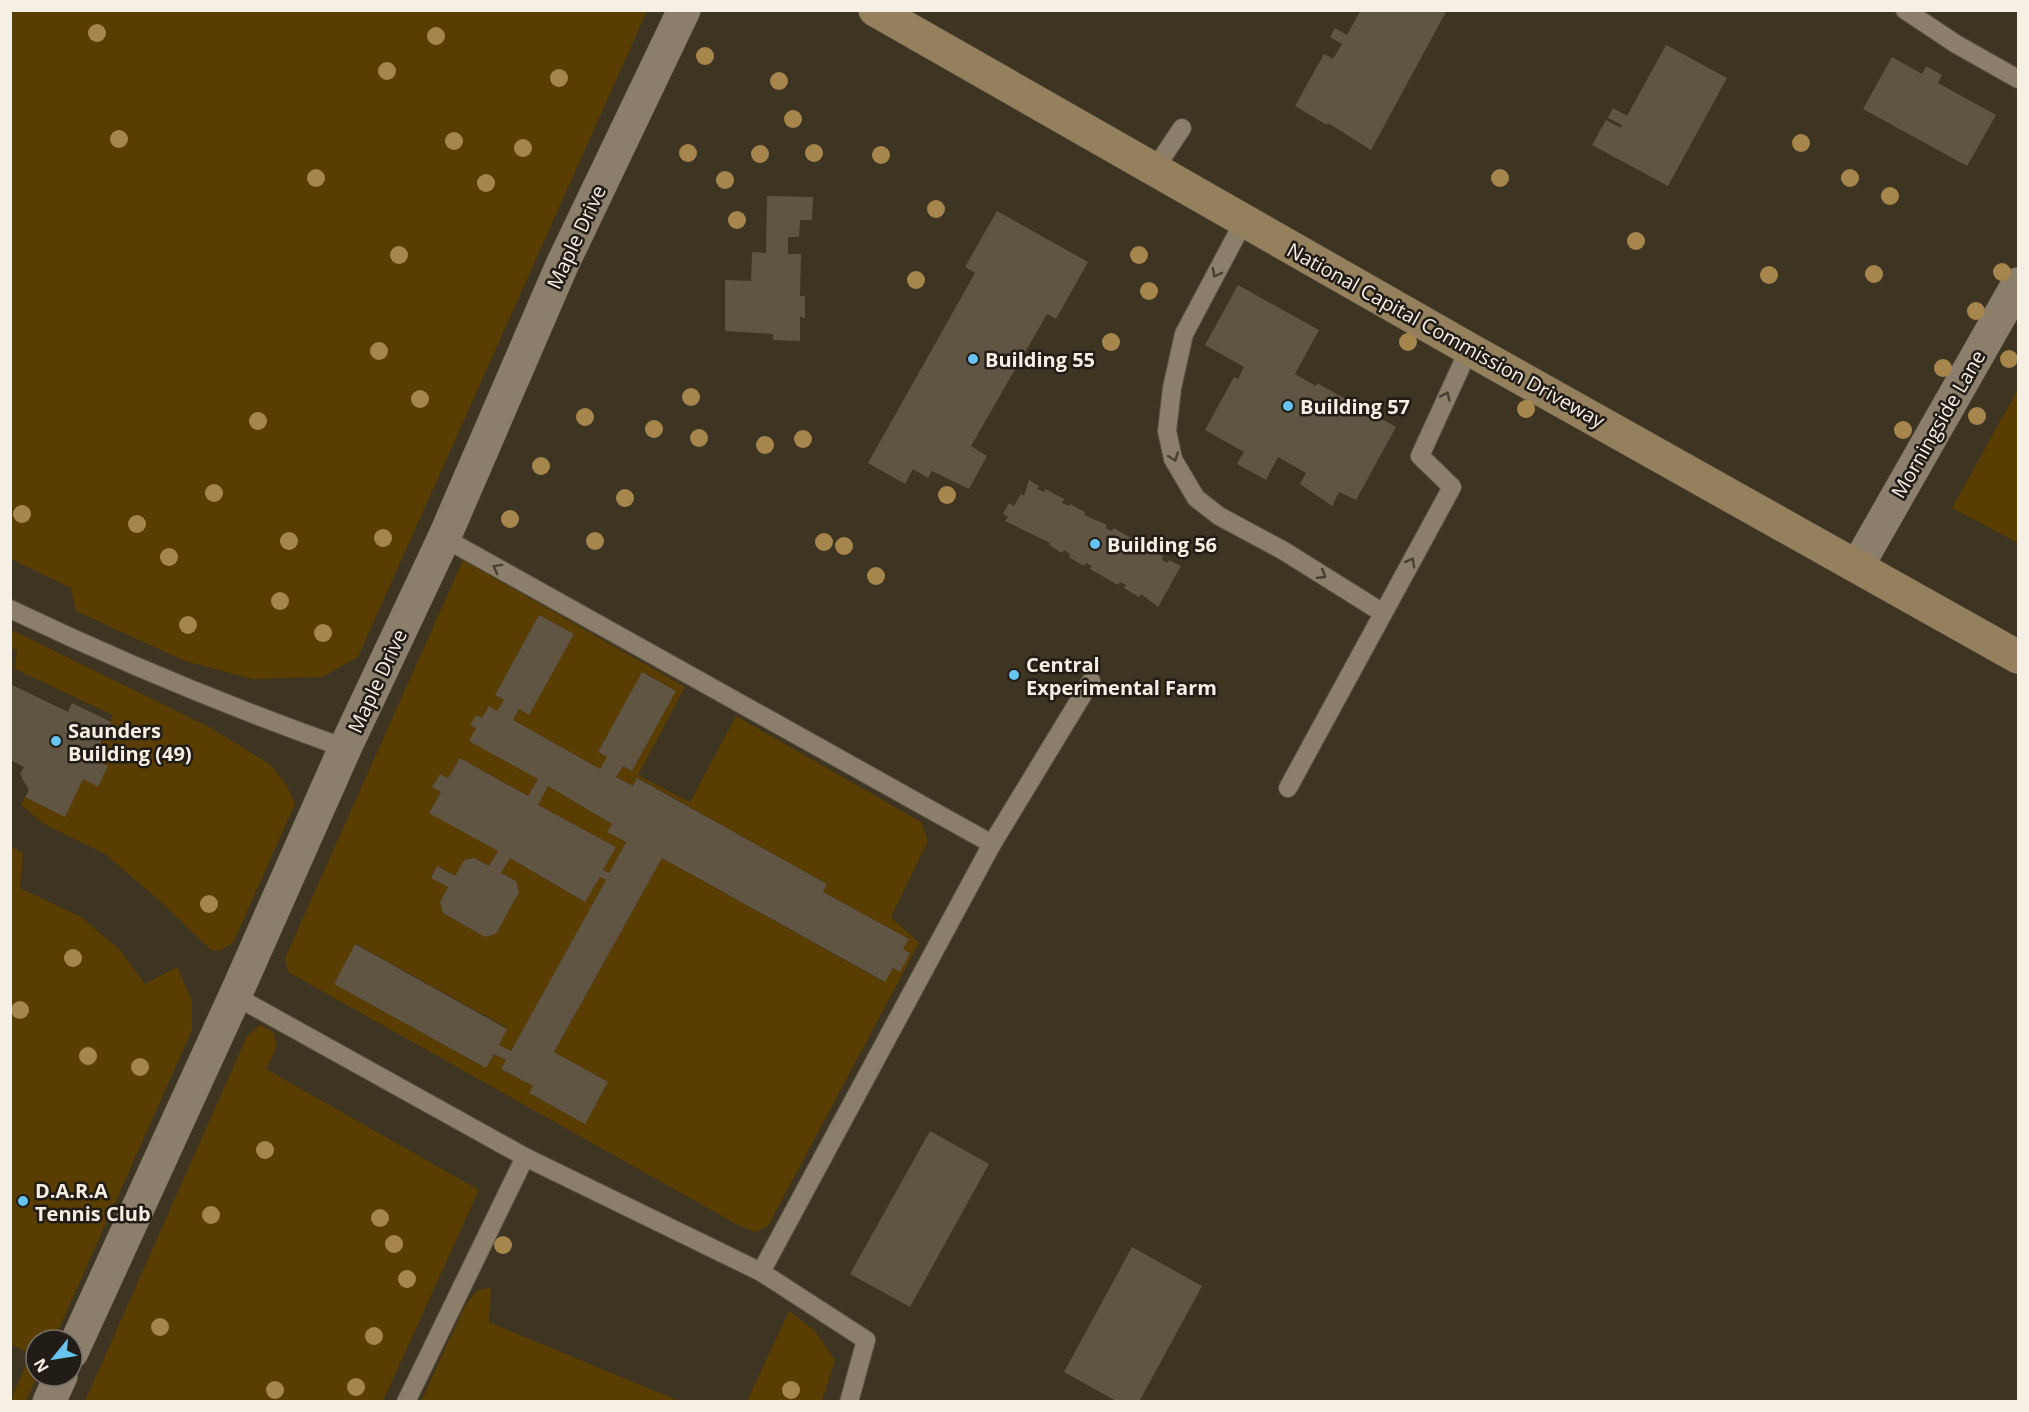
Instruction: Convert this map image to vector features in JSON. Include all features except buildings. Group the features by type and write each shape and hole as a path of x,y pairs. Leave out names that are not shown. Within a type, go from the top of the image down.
{"street":[{"name":"Maple Drive","path":"83,1328 235,996 345,747 444,538 562,265 684,10"},
{"name":"National Capital Commission Driveway","path":"875,10 1469,350 1858,565 2019,657"},
{"name":"Morningside Lane","path":"1858,565 2019,284"}],"lane":[{"path":"1905,10 1956,44 2019,79"},
{"path":"1154,170 1182,128"},
{"path":"1244,221 1184,334 1172,388 1167,431 1173,459 1196,498 1219,516 1284,551 1383,613"},
{"path":"1288,788 1452,487 1420,456 1469,350"},
{"path":"444,538 992,844"},
{"path":"10,609 136,669 267,721 345,747"},
{"path":"762,1272 992,844 1091,681"},
{"path":"235,996 525,1157 762,1272 866,1340 849,1401"},
{"path":"406,1401 525,1157"}],"shaded area":[{"path":"10,11 647,11 358,657 322,677 252,679 185,661 76,611 71,588 11,559"},
{"path":"2018,389 2018,543 1952,508"},
{"path":"463,560 685,687 638,775 690,802 736,716 921,822 928,841 891,917 919,943 768,1226 755,1232 738,1225 288,972 285,958","holes":["539,615 574,634 529,714 519,709 513,720 600,769 607,757 598,752 642,672 676,691 632,771 623,766 616,777 633,786 638,778 827,884 823,892 909,939 903,949 910,953 900,972 893,968 884,982 662,858 554,1052 608,1082 585,1124 529,1093 533,1086 501,1069 506,1060 494,1054 486,1068 334,984 356,944 507,1028 499,1045 511,1051 606,880 600,877 585,902 510,858 501,873 516,881 519,892 496,934 485,937 443,913 440,902 448,887 431,877 437,866 455,876 464,860 474,858 489,866 498,851 429,812 441,792 432,787 440,774 448,778 460,758 528,796 538,779 471,725 476,715 482,718 489,706 497,711 504,700 495,695"]},
{"path":"10,629 211,728 271,765 287,786 295,804 233,943 219,951 211,950 161,902 105,854 44,824 21,805 25,797 65,816 82,778 98,786 108,767 93,759 113,715 15,669 17,651 11,647"},
{"path":"548,786 612,824 608,832 626,842 609,873 603,870 616,847 538,805"},
{"path":"10,846 23,853 20,888 81,917 120,950 145,984 177,967 192,1001 192,1030 59,1328 24,1328 24,1351 10,1344"},
{"path":"260,1025 273,1032 277,1046 266,1069 479,1190 383,1401 85,1401 247,1036"},
{"path":"491,1288 489,1322 679,1401 421,1401 465,1306 477,1290"},
{"path":"789,1311 815,1331 835,1360 822,1401 747,1401"},
{"path":"24,1370 24,1388 32,1388 26,1402 10,1401"}],"place":[{"name":"Building 55","path":"973,359"},
{"name":"Building 57","path":"1288,406"},
{"name":"Building 56","path":"1095,544"},
{"name":"Central Experimental Farm","path":"1014,675"},
{"name":"Saunders Building (49)","path":"56,741"},
{"name":"D.A.R.A Tennis Club","path":"23,1201"}]}
